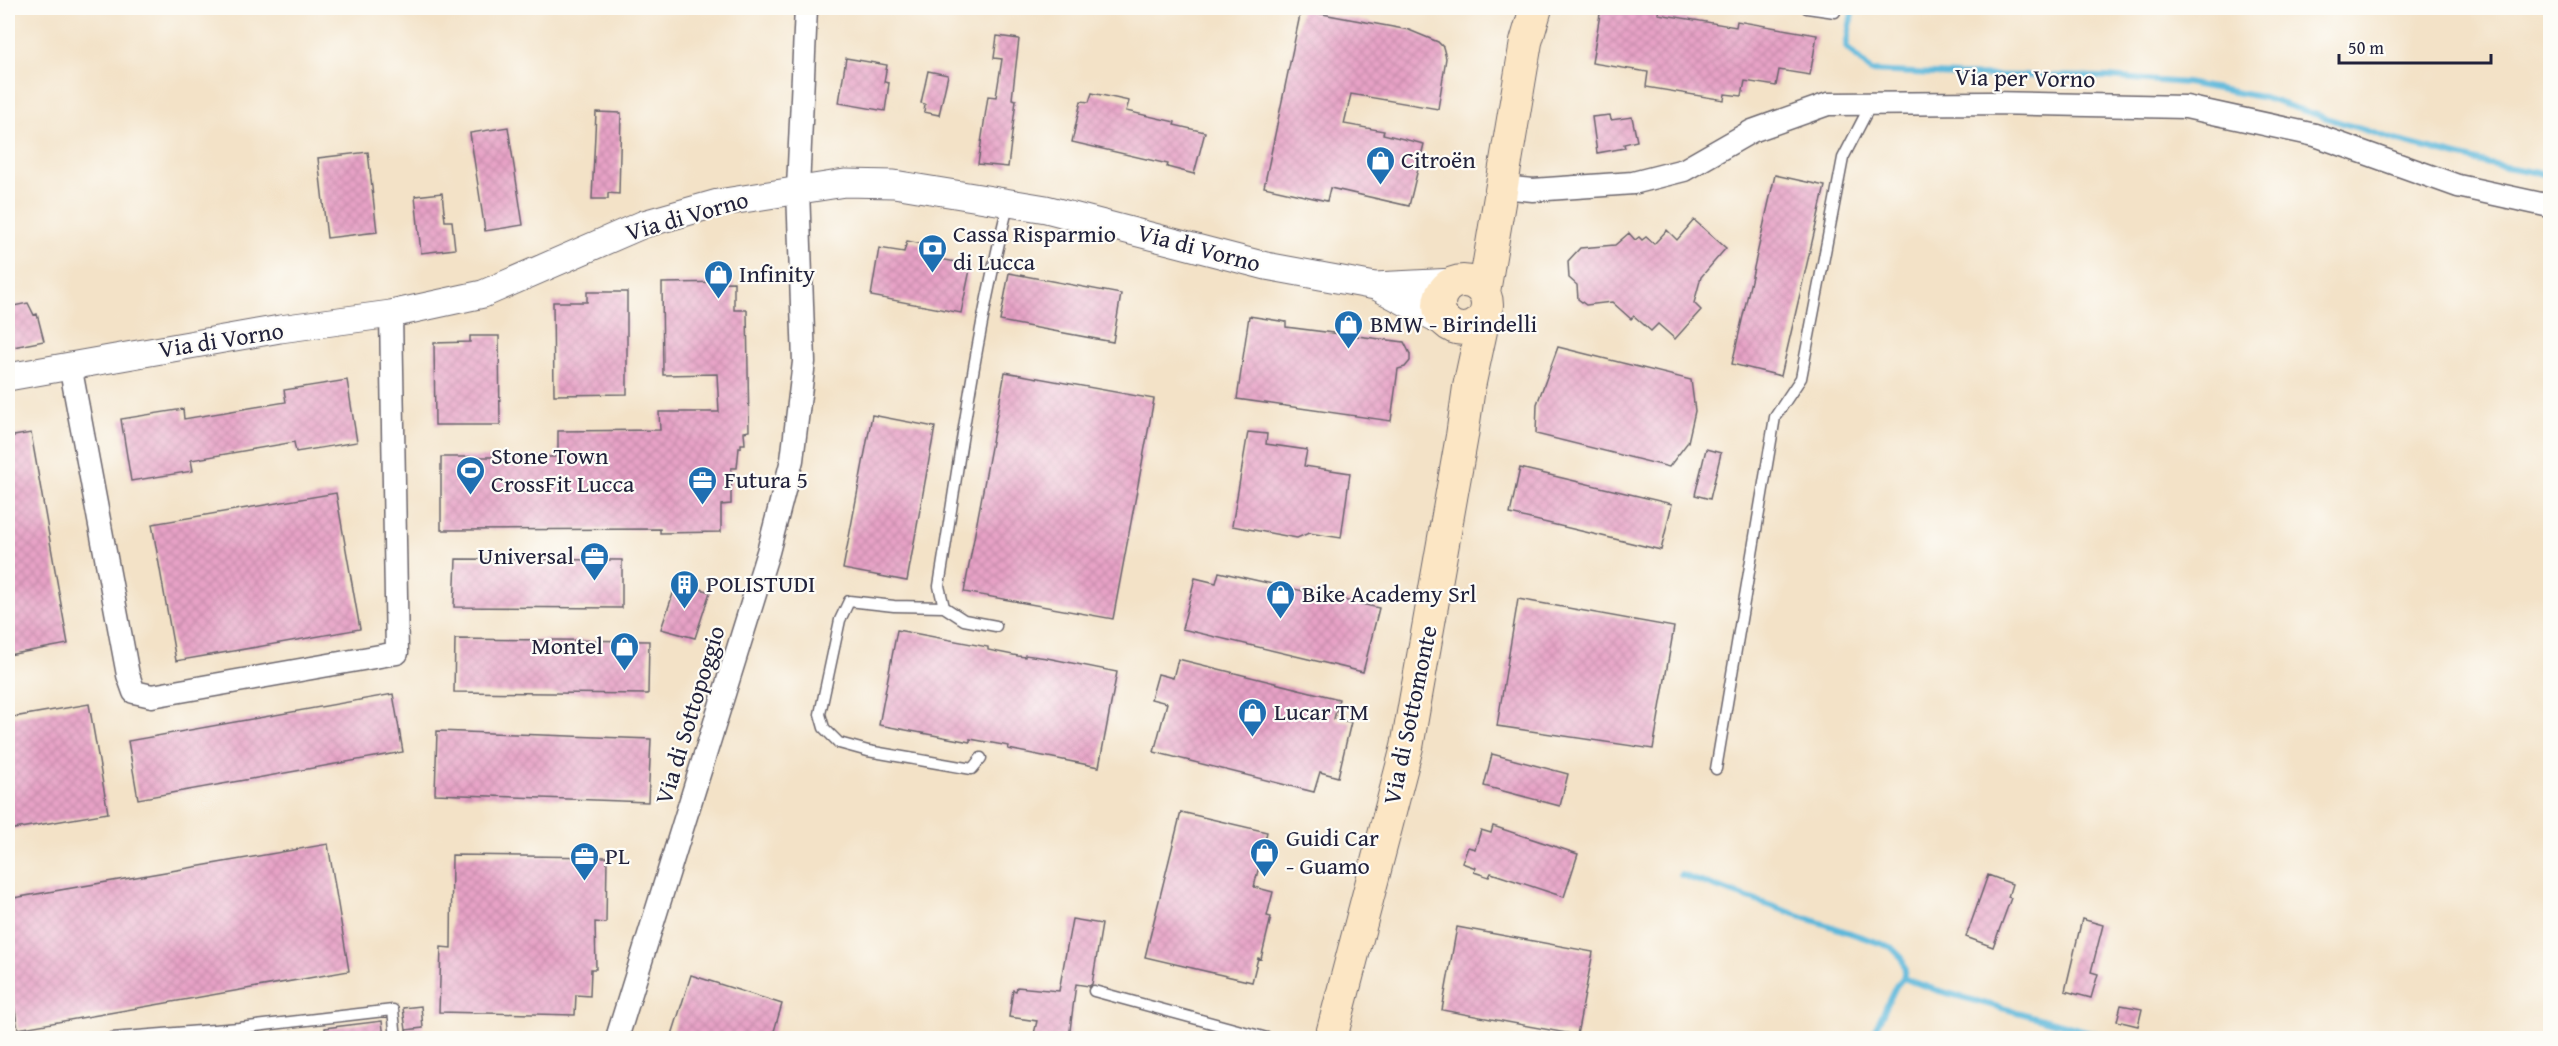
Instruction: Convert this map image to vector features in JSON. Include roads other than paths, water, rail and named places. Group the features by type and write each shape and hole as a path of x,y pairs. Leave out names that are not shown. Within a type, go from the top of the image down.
{"main road":[{"name":"Via di Sottomonte","path":"1331,1038 1407,747 1462,436 1526,42 1536,8"},
{"name":"Via di Sottomonte","path":"1469,387 1460,352 1439,310 1438,301 1441,293 1454,282 1500,197"},
{"path":"1447,324 1455,328 1472,328 1484,305 1471,282 1454,282"}],"street":[{"name":"Via di Sottopoggio","path":"617,1038 771,541 792,460 804,362 798,189 806,8"},
{"name":"Via per Vorno","path":"1500,197 1533,190 1633,183 1683,170 1752,130 1828,104 1870,104 2186,107 2315,135 2458,186 2550,206"},
{"name":"Via di Vorno","path":"8,377 280,329 391,314 483,294 644,224 718,203 845,183 894,184 1046,209 1266,266 1375,286 1454,282"},
{"name":"Via di Vorno","path":"1375,286 1447,324"},
{"path":"70,365 128,675 134,692 152,696 397,653 391,314"}],"lane":[{"path":"1807,8 1835,12"},
{"path":"1716,769 1775,417 1801,378 1843,158 1870,104"},
{"path":"944,607 939,586 977,356 998,242 1009,202"},
{"path":"981,758 972,769 868,751 839,743 824,728 820,714 840,620 849,601 894,606 944,607 964,620 996,626"},
{"path":"1094,991 1267,1038"},
{"path":"112,1038 239,1033 393,1010 396,1038"}],"waterway":[{"path":"1853,8 1846,47 1871,71 1957,75 2107,77 2186,83 2261,97 2399,141 2489,164 2550,175"},
{"path":"1681,875 1891,947 1902,958 1905,969 1903,978 1896,986 1871,1038"},
{"path":"1903,978 1936,990 2112,1038"}],"place":[{"name":"Citroën","path":"1380,186"},
{"name":"Cassa Risparmio di Lucca","path":"932,274"},
{"name":"Infinity","path":"718,300"},
{"name":"BMW - Birindelli","path":"1349,350"},
{"name":"Stone Town CrossFit Lucca","path":"470,496"},
{"name":"Futura 5","path":"703,506"},
{"name":"Universal","path":"595,582"},
{"name":"POLISTUDI","path":"685,610"},
{"name":"Bike Academy Srl","path":"1281,620"},
{"name":"Montel","path":"624,672"},
{"name":"Lucar TM","path":"1253,738"},
{"name":"Guidi Car - Guamo","path":"1265,878"},
{"name":"PL","path":"584,882"}]}
